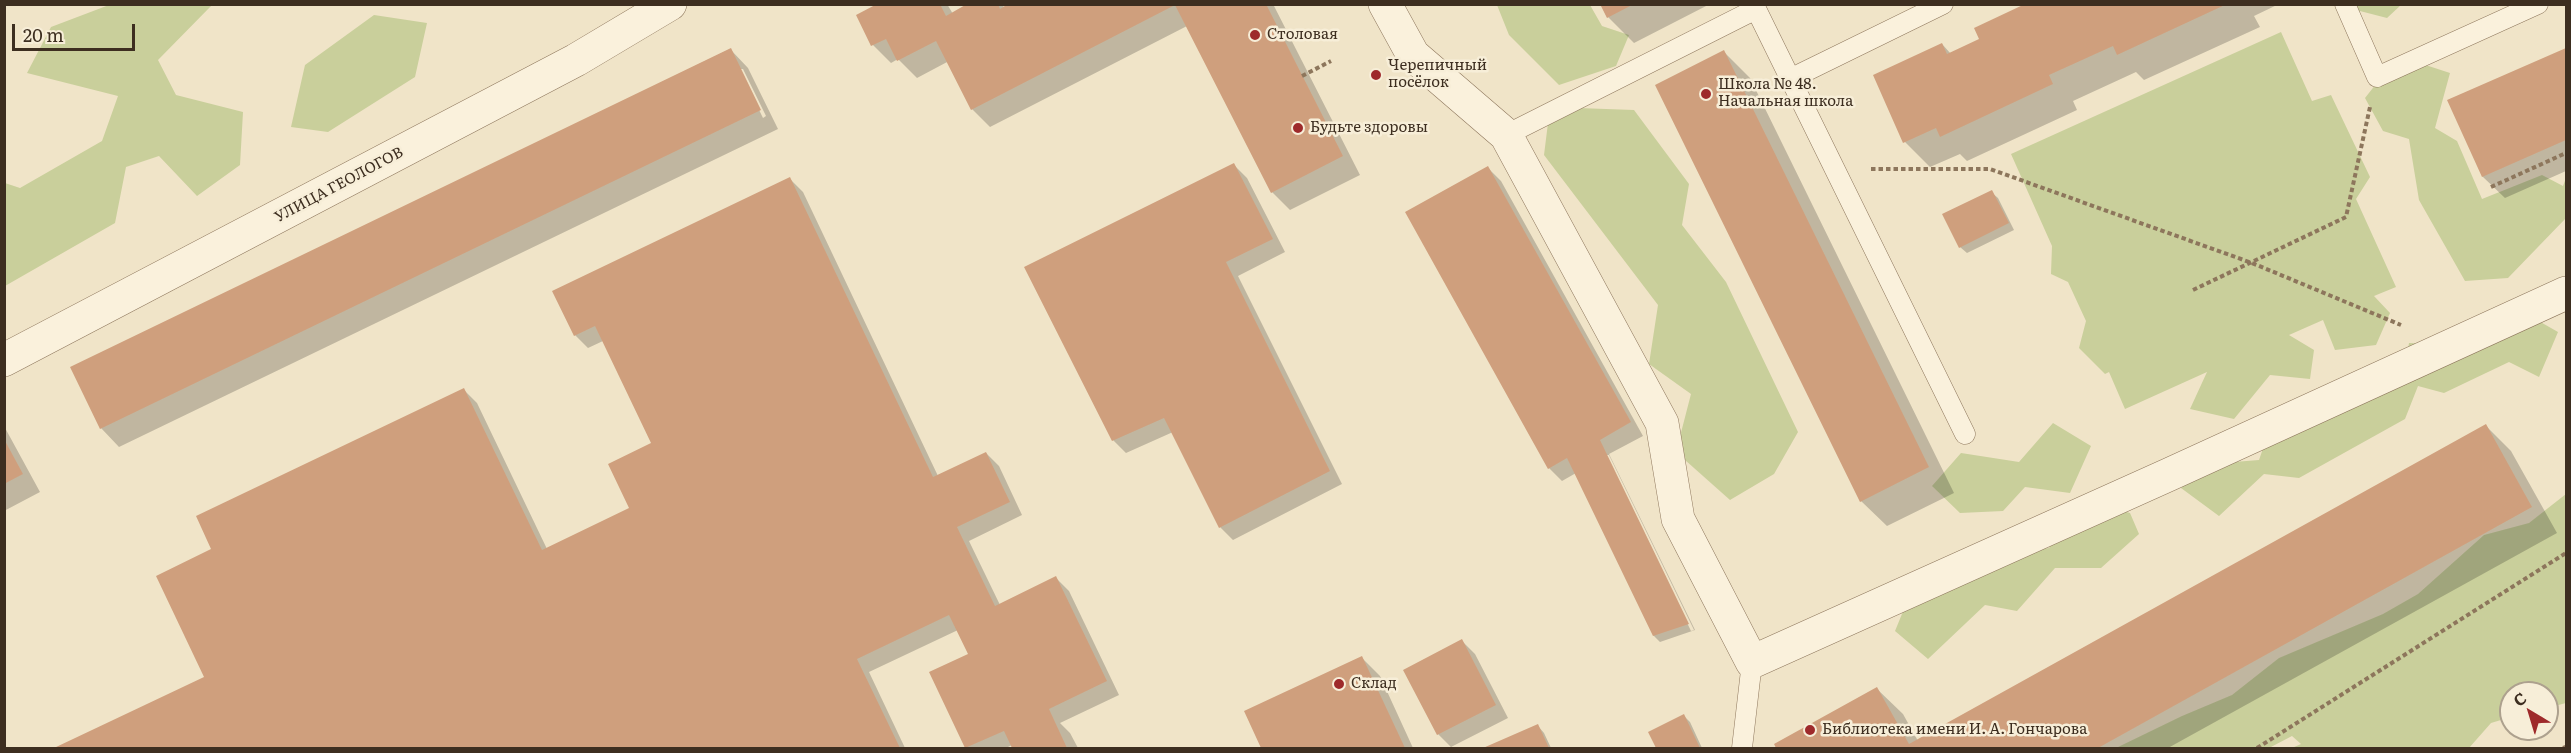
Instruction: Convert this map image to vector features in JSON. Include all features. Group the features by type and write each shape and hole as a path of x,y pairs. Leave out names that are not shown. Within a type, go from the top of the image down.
{"street":[{"name":"УЛИЦА ГЕОЛОГОВ","path":"4,360 576,60 670,4"},
{"path":"1385,4 1413,55 1506,135 1662,423 1678,519 1752,662 2168,476 2566,293"}],"lane":[{"path":"1790,79 1943,4"},
{"path":"2345,4 2377,77 2538,4"},
{"path":"1506,135 1756,9 1965,434"},
{"path":"1742,748 1752,662"}],"path":[{"path":"1302,76 1331,61"},
{"path":"2193,290 2346,217 2377,77"},
{"path":"2491,187 2566,153"},
{"path":"1834,169 1990,169 2252,262 2451,346"},
{"path":"2257,748 2566,553"}],"green space":[{"path":"109,5 212,5 158,60 176,95 243,112 240,165 197,196 159,156 126,167 115,223 5,286 5,183 20,188 102,141 118,96 27,73 51,27"},
{"path":"1497,5 1590,5 1602,26 1629,35 1616,66 1559,85 1509,35"},
{"path":"2356,5 2401,5 2387,18 2356,10"},
{"path":"374,15 427,23 415,77 328,132 291,127 305,65"},
{"path":"2281,32 2312,101 2331,95 2370,177 2356,199 2396,287 2374,296 2390,313 2376,345 2335,350 2323,320 2289,335 2314,350 2310,379 2270,375 2234,419 2190,409 2207,372 2125,409 2109,372 2105,374 2079,348 2086,321 2068,282 2051,274 2052,246 2011,154"},
{"path":"2398,56 2450,73 2435,128 2457,141 2482,199 2542,175 2563,186 2566,178 2566,218 2508,278 2465,281 2419,200 2409,139 2383,131 2365,98"},
{"path":"1550,107 1634,110 1689,184 1682,225 1726,282 1798,432 1774,474 1730,500 1676,452 1691,394 1649,364 1658,305 1544,155"},
{"path":"2514,307 2558,332 2539,377 2509,362 2444,393 2418,386 2405,419 2299,478 2264,474 2219,516 2181,488 2209,464 2259,460 2268,434 2404,376 2409,343 2465,345"},
{"path":"2053,423 2091,446 2070,493 2025,487 2003,511 1960,513 1932,486 1961,453 2019,462"},
{"path":"2566,494 2566,703 2559,705 2559,681 2499,681 2499,721 2491,723 2469,748 2292,748 2301,744 2292,736 2269,748 2116,748 2232,695 2279,658 2383,614 2418,594 2484,535 2529,523"},
{"path":"2083,499 2130,513 2139,534 2101,568 2055,568 2017,611 1985,605 1928,659 1895,631 1918,575 1983,576 2003,555 2049,548"}],"building":[{"path":"877,4 940,4 946,16 967,4 998,4 1000,9 1008,4 1266,4 1343,156 1271,193 1175,5 971,110 936,41 897,61 886,39 871,46 856,15"},
{"path":"1600,4 1634,4 1607,18"},
{"path":"2025,4 2227,4 2117,55 2113,46 2049,75 2053,84 1940,137 1936,128 1903,143 1873,75 1942,43 1947,54 1979,39 1974,28"},
{"path":"731,48 761,110 100,429 70,367"},
{"path":"2566,48 2566,140 2482,177 2447,100"},
{"path":"1724,50 1929,467 1860,502 1655,85"},
{"path":"1234,163 1273,239 1226,262 1330,471 1219,528 1164,418 1112,441 1024,267"},
{"path":"1488,166 1631,422 1600,440 1689,624 1653,636 1567,458 1548,469 1405,212"},
{"path":"790,177 933,477 986,452 1010,502 957,527 995,606 1056,576 1107,681 1049,709 1067,748 1012,748 1004,731 965,748 929,672 968,654 949,615 857,659 900,748 54,748 204,677 156,576 211,549 196,516 464,388 542,550 629,508 608,464 651,443 595,326 574,336 552,291"},
{"path":"1992,190 2009,223 1959,248 1942,214"},
{"path":"2486,424 2532,507 2098,748 1776,748 1774,744 1877,687 1909,744"},
{"path":"4,439 23,474 4,484"},
{"path":"1462,639 1496,705 1437,735 1403,670"},
{"name":"Склад","path":"1362,656 1405,748 1261,748 1244,711"},
{"path":"1684,714 1700,748 1656,748 1648,732"},
{"path":"1538,724 1549,748 1483,748"}],"place":[{"name":"Столовая","path":"1255,35"},
{"name":"Черепичный посёлок","path":"1376,75"},
{"name":"Школа № 48. Начальная школа","path":"1706,94"},
{"name":"Будьте здоровы","path":"1298,128"},
{"name":"Склад","path":"1339,684"},
{"name":"Библиотека имени И. А. Гончарова","path":"1810,730"}]}
